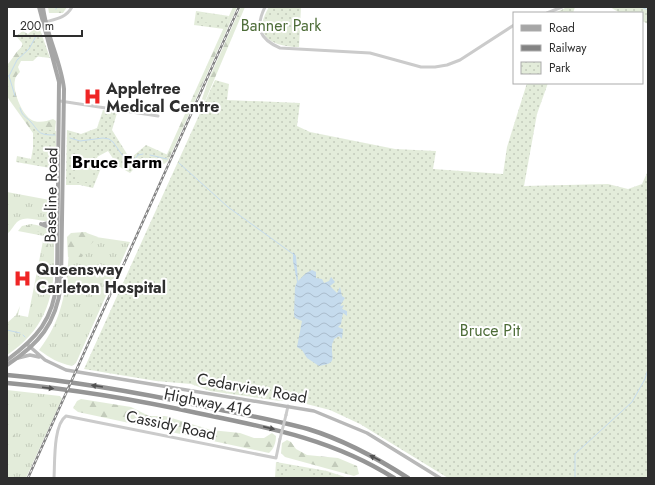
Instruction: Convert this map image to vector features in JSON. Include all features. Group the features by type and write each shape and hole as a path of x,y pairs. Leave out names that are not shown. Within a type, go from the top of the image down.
{"highway":[{"name":"Highway 416","path":"7,373 170,399 308,430 351,446 383,462 408,478"},
{"name":"Highway 416","path":"7,383 135,401 294,433 347,452 394,478"}],"main road":[{"name":"Baseline Road","path":"7,363 15,359 29,346 43,326 51,310 57,281 58,205 63,78 39,7"},
{"name":"Baseline Road","path":"43,7 44,23"},
{"name":"Baseline Road","path":"7,363 41,338 50,324 60,292 62,101"},
{"path":"58,205 53,222 49,224 41,224 51,228 55,232 58,249"},
{"name":"Cedarview Road","path":"29,346 42,358 58,367 72,371 288,406 325,415 367,432 440,478"},
{"path":"15,359 30,355 42,358"}],"street":[{"path":"44,23 67,15 72,7"},
{"path":"265,7 260,20 261,33 269,43 280,48 370,53 421,67 447,65 460,60 513,26"},
{"path":"550,12 562,7"},
{"path":"62,101 158,116"},
{"name":"Cassidy Road","path":"54,478 56,439 64,417 70,416 276,458 288,406"}],"green space":[{"path":"48,7 67,7 63,13 49,13"},
{"path":"233,7 237,7 168,161 164,164 163,163"},
{"path":"241,7 245,7 203,106 198,111 208,81"},
{"name":"Banner Park","path":"269,7 301,7 299,47 280,45 267,38 263,32 262,25"},
{"path":"567,7 575,7 573,12 557,12"},
{"path":"610,7 648,7 648,24 643,22 643,12 618,12"},
{"path":"196,11 229,16 224,29 194,25"},
{"path":"203,13 220,15 219,24 202,22"},
{"path":"274,16 288,31 280,38 266,24"},
{"path":"39,27 50,58 17,54 23,44 16,36 23,31 28,34 35,28"},
{"path":"23,32 38,56 33,61 21,61 18,67 20,72 15,79 15,91 22,110 30,119 39,122 53,119 56,121 56,161 43,139 33,133 7,96 7,65 22,47 23,36 20,33"},
{"name":"Bruce Pit","path":"215,80 229,84 227,100 300,103 297,126 310,132 395,149 436,151 433,169 503,174 507,147 527,84 548,84 537,114 524,186 608,184 628,189 642,184 648,171 648,478 448,478 360,424 330,410 295,401 280,401 210,391 191,384 156,381 84,369"},
{"path":"103,110 117,113 112,130 127,154 132,157 146,145 168,155 162,166 149,160 142,160 130,173 118,166 108,151 97,157 101,168 93,188 80,185 66,185 67,130 81,134 97,128"},
{"path":"33,127 56,131 56,169 16,162 17,156 31,159 33,148"},
{"path":"76,150 93,150 93,182 75,182"},
{"path":"7,192 55,201 54,215 51,221 29,219 21,220 17,222 7,234"},
{"path":"31,224 48,230 52,235 54,242 54,271 52,286 45,312 38,324 20,346 7,355 7,323 16,315 20,306 18,315 28,317 44,236 18,231 22,226"},
{"path":"29,225 44,229 48,233 46,268 43,262 45,234 30,229 23,229"},
{"path":"84,232 98,237 89,246 80,249 79,252 83,255 82,257 68,257 67,237 71,233"},
{"path":"86,232 89,236 130,242 76,363 72,366 54,360 39,350 55,323 64,295 70,235"},
{"path":"7,327 16,327 20,331 19,333 7,332"},
{"path":"7,390 60,396 62,399 26,478 7,478"},
{"path":"81,399 131,407 149,416 165,416 211,430 240,433 254,438 264,438 272,433 276,436 275,443 269,453 78,412 73,408 77,401"},
{"path":"23,409 27,409 29,410 29,418 23,419 20,416 20,412"},
{"path":"8,431 12,431 14,435 12,439 8,439 6,437 6,433"},
{"path":"287,440 291,442 296,449 307,455 338,458 357,466 359,474 354,476 285,457 281,453 282,443"},
{"path":"276,462 327,471 348,478 275,478"},
{"path":"287,469 310,472 310,478 286,478"}],"water":[{"path":"293,252 296,256 298,281 306,273 312,270 316,272 316,278 322,279 324,283 329,281 331,277 335,282 330,286 337,293 340,287 342,296 345,298 340,306 344,305 342,309 347,311 347,316 343,313 341,324 338,327 343,329 342,339 339,336 334,339 332,345 332,360 325,365 319,366 307,358 302,350 297,347 302,321 295,318 294,315 295,287 297,282"}],"waterway":[{"path":"641,7 648,10"},
{"path":"7,76 9,76 17,60 29,49 36,36"},
{"path":"9,76 15,96"},
{"path":"20,108 23,114 40,132 55,135"},
{"path":"70,138 80,141 103,138 109,139 113,142 125,159 135,159 138,155 143,154"},
{"path":"150,155 167,159"},
{"path":"179,163 228,207 293,254"},
{"path":"7,330 20,333"},
{"path":"575,478 575,454 632,402 645,379 648,369"}],"railway":[{"path":"28,478 239,7"}],"place":[{"name":"Appletree Medical Centre","path":"93,97"},
{"name":"Queensway Carleton Hospital","path":"23,278"}],"district":[{"name":"Bruce Farm","path":"117,162"}]}
